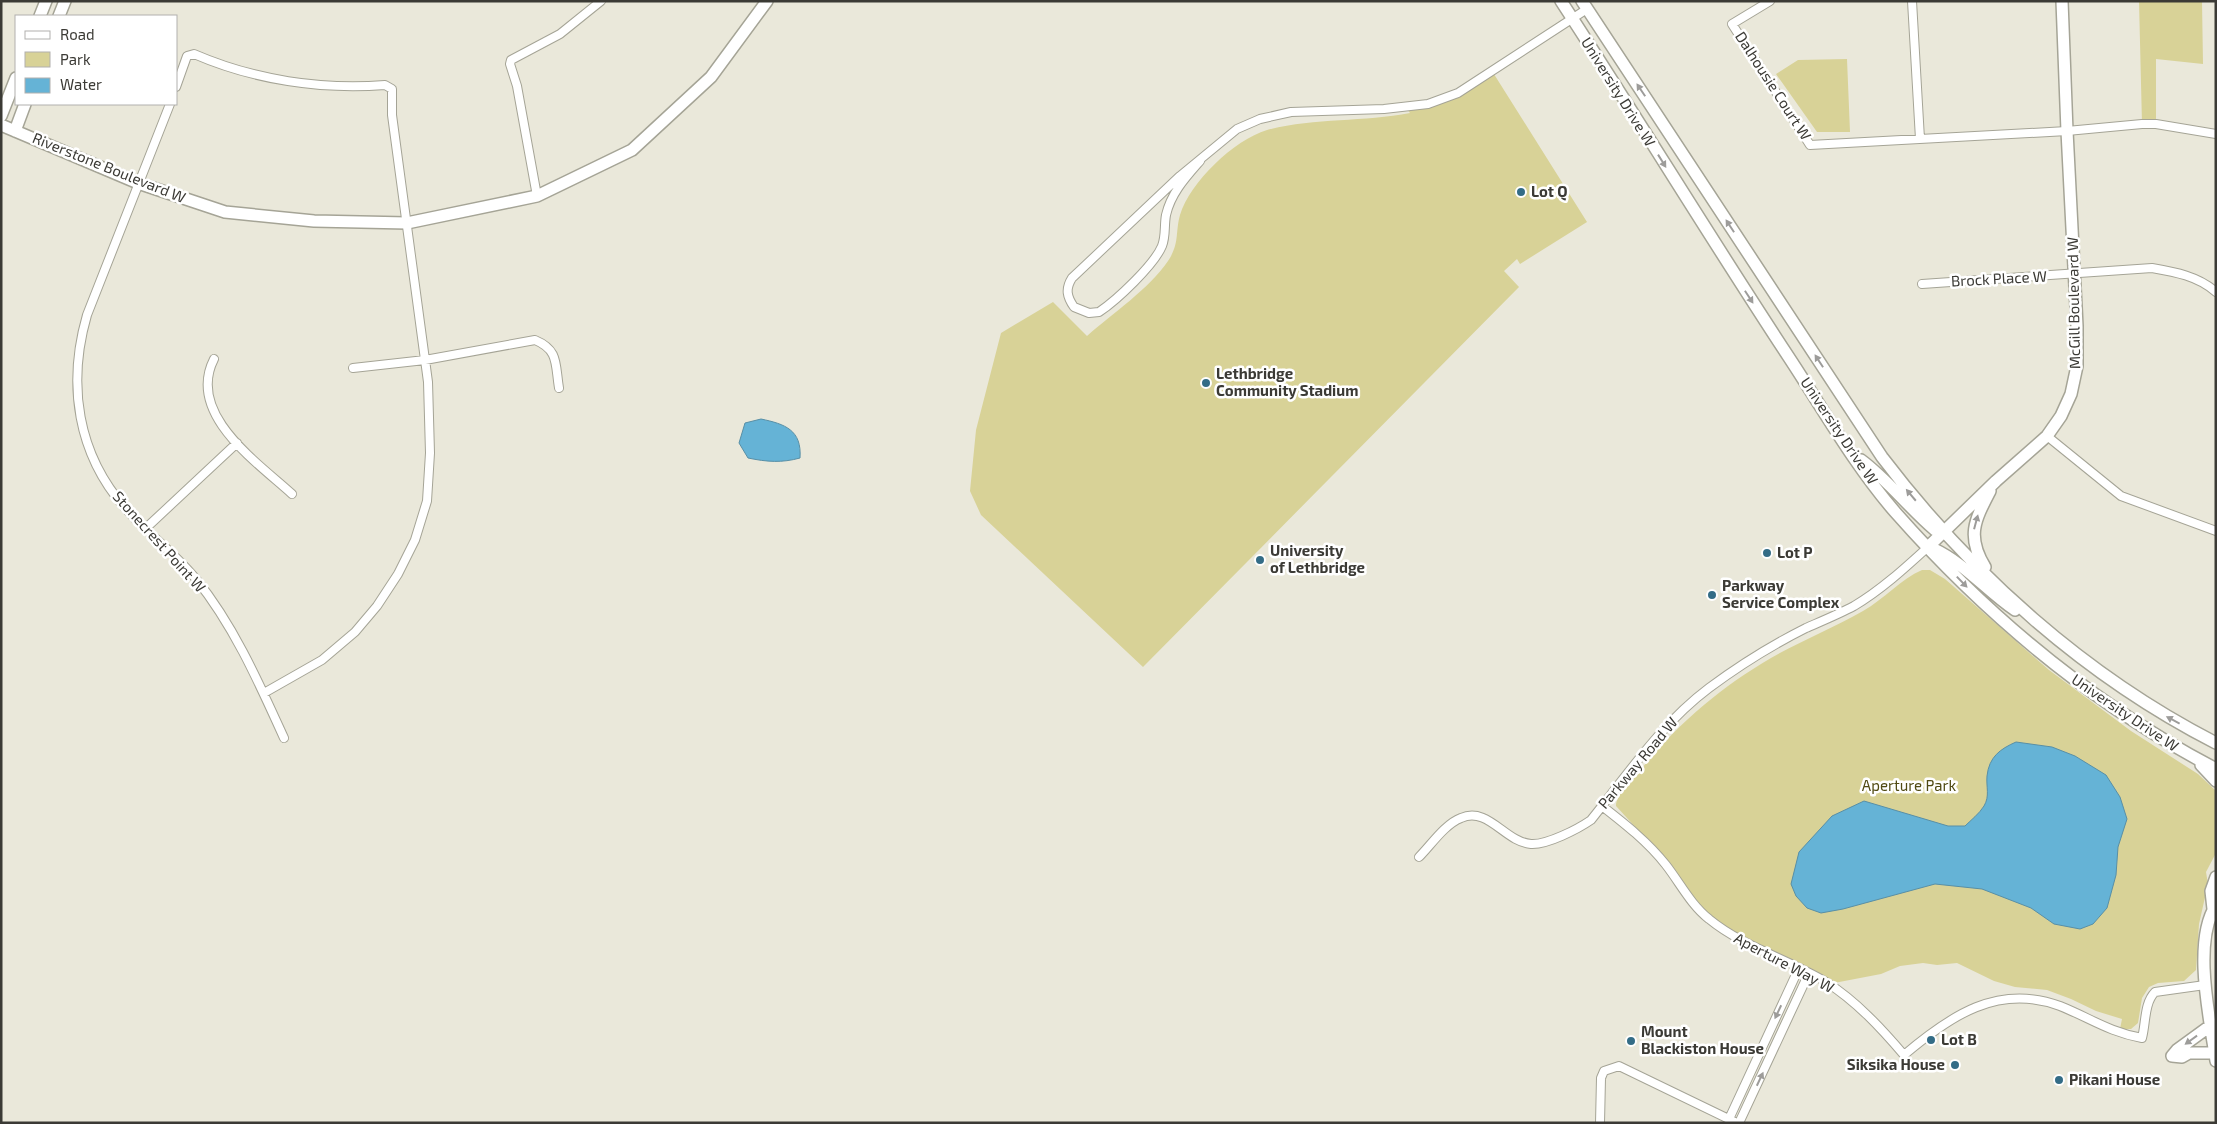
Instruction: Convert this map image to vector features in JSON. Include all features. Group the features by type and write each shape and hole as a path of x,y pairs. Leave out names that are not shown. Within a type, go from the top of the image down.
{"main road":[{"path":"40,15 46,1"},
{"name":"Riverstone Boulevard W","path":"1,125 138,183 225,212 314,221 407,223 537,196 632,150 711,77 767,1"},
{"name":"University Drive W","path":"1561,1 1714,244 1852,453 1895,511 1976,597 2018,635 2059,668 2151,733 2216,769"},
{"name":"McGill Boulevard W","path":"1928,547 1996,481 2047,436 2061,416 2071,394 2077,366 2075,275 2066,131 2062,1"},
{"path":"59,15 63,2"},
{"name":"University Drive W","path":"1585,5 1882,457 1910,494 1944,532 2057,639 2156,711 2216,743"},
{"path":"1,116 15,81"},
{"path":"15,131 25,105"},
{"path":"1852,453 1874,469 1915,514 1935,530 1944,532"},
{"path":"1995,582 1978,556 1974,547 1973,537 1979,513 1996,481"},
{"path":"1928,547 1951,557 1997,597 2057,639"},
{"path":"2195,758 2216,781"},
{"path":"2210,1026 2177,1050 2172,1056 2182,1057 2189,1054 2215,1057 2205,985 2204,949 2214,907 2211,891 2216,877"}],"street":[{"path":"537,196 517,86 510,64 511,60 560,34 601,1"},
{"name":"Dalhousie Court W","path":"1770,1 1732,24 1810,145 2066,131 2156,124 2216,134"},
{"path":"1912,1 1920,139"},
{"path":"1200,160 1174,193 1166,216 1162,246 1150,266 1099,312 1089,313 1074,307 1067,292 1072,278 1200,160 1237,130 1260,118 1291,112 1406,108 1450,97 1572,18 1585,5"},
{"path":"178,81 187,56 194,54 218,65 287,82 330,86 390,86 392,89 392,115 428,382 430,453 427,501 415,540 398,574 377,606 355,632 322,660 264,693"},
{"name":"Stonecrest Point W","path":"170,105 87,315 79,349 76,380 77,398 83,430 96,464 114,494 126,509 178,559 210,599 236,641 264,693 284,738"},
{"name":"Brock Place W","path":"1922,284 2075,275 2152,268 2195,278 2216,292"},
{"path":"353,368 425,360 535,340 547,345 554,356 559,388"},
{"path":"214,359 208,370 208,392 216,418 237,443 292,494"},
{"path":"2047,436 2121,496 2216,531"},
{"path":"146,528 237,443"},
{"name":"Parkway Road W","path":"1419,857 1454,821 1463,817 1475,815 1488,820 1521,841 1530,844 1581,828 1591,820 1652,743 1684,709 1708,689 1772,647 1854,606 1877,591 1928,547"},
{"name":"Aperture Way W","path":"1602,806 1636,833 1654,851 1706,917 1722,929 1826,983 1870,1018 1904,1054 1938,1026 1954,1017 1986,1004 2016,998 2051,1004 2105,1028 2142,1038 2147,1004 2155,992 2205,985"},
{"path":"1729,1119 1799,968"},
{"path":"1600,1123 1601,1078 1604,1071 1619,1066 1738,1123 1809,973"}],"green space":[{"path":"2139,1 2202,1 2203,64 2156,59 2156,124 2142,124"},
{"path":"1847,59 1850,132 1817,132 1776,74 1798,60"},
{"name":"Lethbridge Community Stadium","path":"1492,71 1587,222 1520,264 1517,259 1504,271 1519,287 1143,667 981,515 970,491 976,430 1001,333 1053,302 1087,336 1141,291 1160,271 1172,255 1176,243 1180,215 1193,189 1215,164 1254,135 1284,126 1410,113 1406,108 1450,97"},
{"name":"Aperture Park","path":"1922,570 1930,570 1945,579 2049,670 2131,731 2198,774 2216,791 2216,853 2206,872 2208,884 2199,924 2196,970 2184,981 2158,983 2149,987 2142,998 2138,1023 2131,1029 2120,1029 2122,1019 2096,1011 2071,999 2047,990 2015,987 1994,981 1957,963 1937,965 1923,963 1900,966 1881,974 1834,983 1718,923 1700,907 1658,852 1616,806 1621,792 1653,755 1683,723 1717,695 1752,669 1771,658 1863,611"}],"water":[{"path":"761,419 778,423 795,435 800,448 800,458 774,461 748,458 739,443 745,423"},
{"path":"2016,742 2052,747 2075,756 2106,775 2120,797 2127,819 2118,847 2116,875 2107,908 2093,924 2080,929 2054,924 2031,908 1982,889 1935,884 1843,909 1821,913 1807,908 1796,896 1791,884 1799,852 1832,816 1864,801 1948,826 1965,826 1980,812 1986,802 1988,769 1993,759 2000,751"}],"place":[{"name":"Lot Q","path":"1521,192"},
{"name":"Lethbridge Community Stadium","path":"1206,383"},
{"name":"Lot P","path":"1767,553"},
{"name":"University of Lethbridge","path":"1260,560"},
{"name":"Parkway Service Complex","path":"1712,595"},
{"name":"Lot B","path":"1931,1040"},
{"name":"Mount Blackiston House","path":"1631,1041"},
{"name":"Siksika House","path":"1955,1065"},
{"name":"Pikani House","path":"2059,1080"}]}
